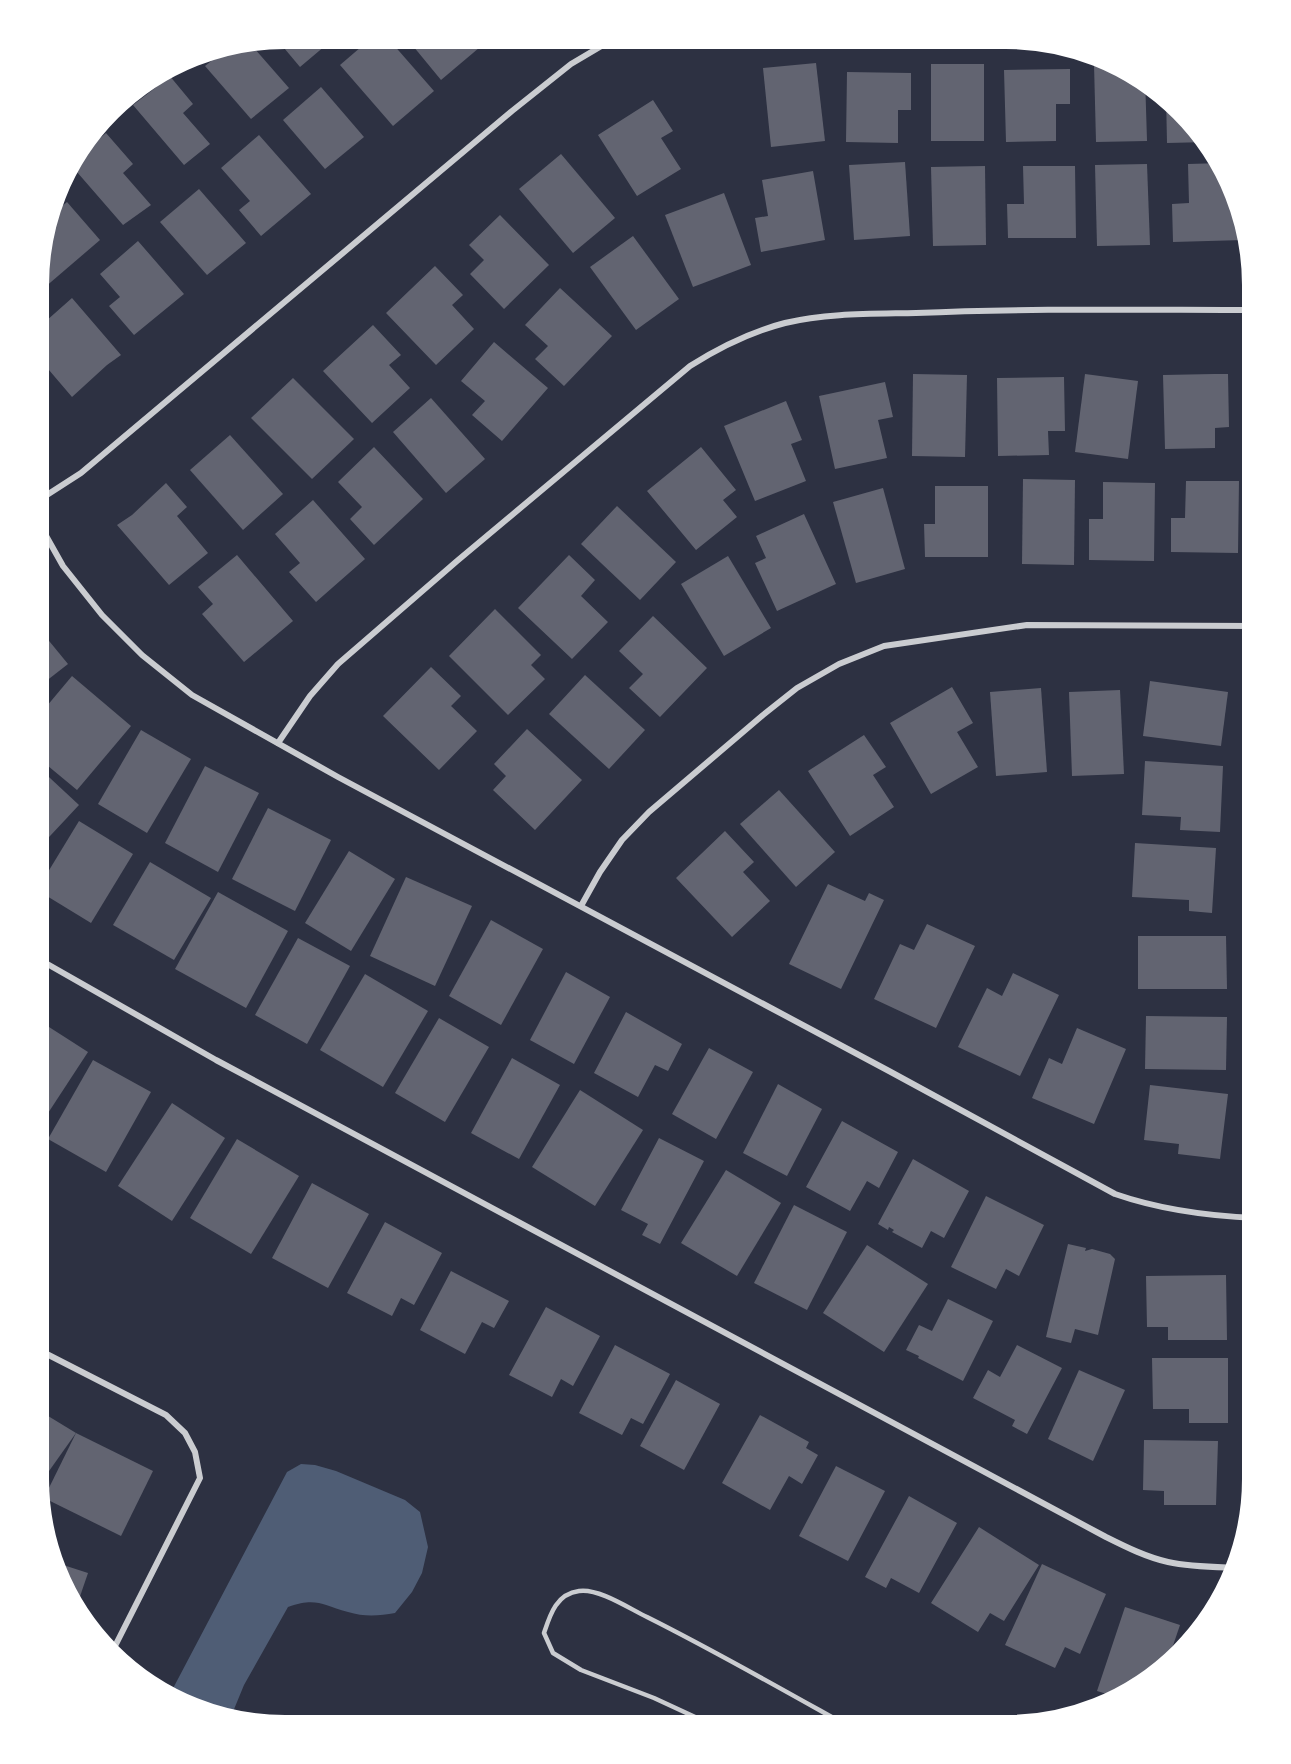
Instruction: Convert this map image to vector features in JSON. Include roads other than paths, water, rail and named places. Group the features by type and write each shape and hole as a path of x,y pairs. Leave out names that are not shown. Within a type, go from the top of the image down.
{"street":[{"path":"45,496 81,473 520,104 570,64 604,45"},
{"path":"278,743 310,696 338,664 690,366 752,333 785,323 820,317 958,311 1246,310"},
{"path":"45,534 63,566 102,615 142,655 192,695 338,777 1114,1194 1147,1205 1180,1212 1215,1217 1246,1218"},
{"path":"581,906 600,872 622,840 649,812 763,714 797,688 848,660 884,646 1027,625 1246,626"},
{"path":"45,963 216,1060 1106,1538 1136,1552 1167,1562 1200,1567 1229,1568"},
{"path":"45,1353 166,1415 185,1433 195,1452 200,1478 114,1648"}],"lane":[{"path":"700,1719 664,1702 581,1670 553,1653 544,1633 553,1606 565,1596 580,1590 601,1594 702,1645 835,1719"}],"water":[{"path":"301,1464 315,1465 336,1471 405,1500 420,1512 428,1547 422,1573 412,1592 395,1613 360,1615 313,1602 288,1607 244,1685 233,1713 193,1701 172,1690 287,1472"}]}
